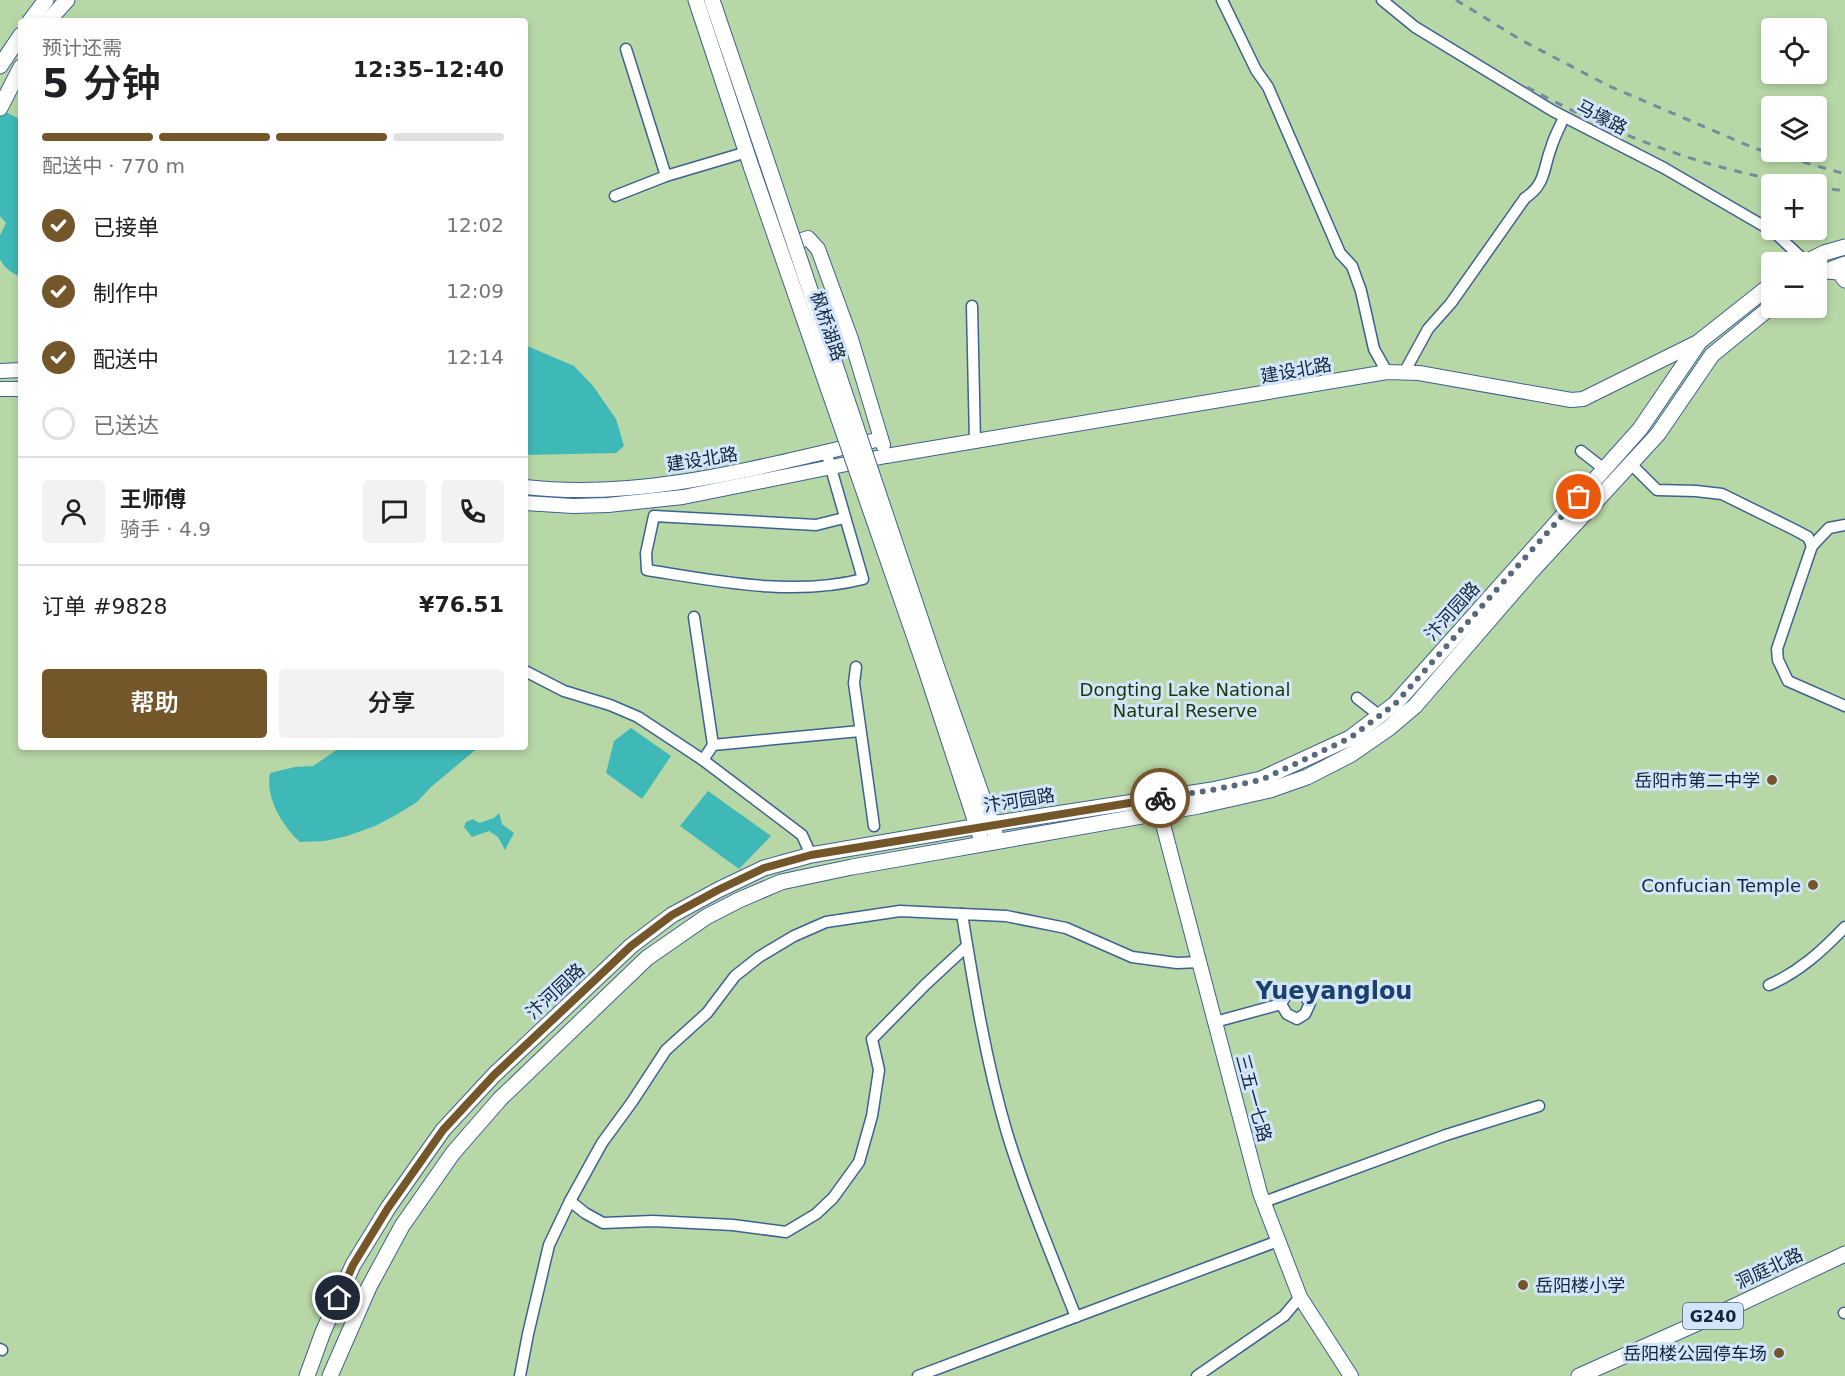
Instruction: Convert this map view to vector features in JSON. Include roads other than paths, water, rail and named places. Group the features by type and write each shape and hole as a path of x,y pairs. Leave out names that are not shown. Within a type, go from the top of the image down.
{"main road":[{"path":"32,18 46,0"},
{"path":"51,18 67,0"},
{"name":"枫桥湖路","path":"696,0 747,152 760,166 793,243 930,663"},
{"name":"枫桥湖路","path":"712,0 760,166 930,663"},
{"path":"1,65 18,40"},
{"path":"0,108 18,72"},
{"path":"793,243 808,238 818,249 851,339 886,456"},
{"path":"1827,252 1845,247"},
{"path":"1827,271 1845,264"},
{"path":"1827,273 1839,272 1845,280"},
{"name":"汴河园路","path":"307,1376 323,1332 353,1265 388,1208 443,1130 494,1075 631,946 672,915 764,868 811,855 984,825 1212,790 1261,780 1350,738 1395,704 1604,470 1640,429 1701,341 1761,293"},
{"name":"汴河园路","path":"330,1376 369,1287 402,1226 453,1153 500,1099 647,958 706,917 781,882 1160,813 1270,790 1308,777 1350,755 1389,728 1415,706 1530,573 1658,434 1712,355 1761,315"},
{"name":"建设北路","path":"528,502 573,506 646,502 683,497 886,456 1387,372 1406,371 1571,400 1583,399 1701,341"},
{"path":"0,371 18,370"},
{"path":"0,389 18,389"},
{"name":"建设北路","path":"528,486 580,490 645,486 743,470 881,439"},
{"path":"930,663 991,843"},
{"path":"1102,807 1095,811 1096,819 1105,823"},
{"name":"三五一七路","path":"1160,813 1263,1202 1300,1297 1351,1376"},
{"name":"洞庭北路","path":"1579,1376 1845,1254"},
{"name":"洞庭北路","path":"1595,1376 1845,1260"}],"street":[{"path":"1222,0 1256,70 1268,87 1340,253 1352,266 1361,291 1374,349 1387,372"},
{"name":"马壕路","path":"1382,0 1415,27 1564,117 1664,168 1774,232 1795,252"},
{"path":"626,49 666,176"},
{"path":"1406,371 1428,329 1451,303 1525,198 1536,191 1546,170 1550,150 1564,117"},
{"path":"615,196 666,176 747,152"},
{"path":"972,306 975,442"},
{"path":"1581,451 1604,470"},
{"path":"826,452 863,579 848,583 774,588 646,570 646,553 654,516 816,525 844,518"},
{"path":"1630,464 1657,490 1722,494 1808,537 1812,546"},
{"path":"1845,525 1829,528 1812,546 1777,649 1778,660 1788,681 1845,706"},
{"path":"694,617 713,745 703,760"},
{"path":"856,667 854,683 874,826"},
{"path":"528,673 564,691 610,705 638,717 703,760 802,835 811,855"},
{"path":"1357,698 1380,716"},
{"path":"713,745 860,731"},
{"path":"520,1376 549,1245 602,1143 666,1050 707,1013 735,976 759,957 794,936 826,922 900,911 1006,916 1066,928 1132,957 1177,963 1200,962"},
{"path":"962,914 987,1057 1007,1133 1076,1317"},
{"path":"1769,985 1788,977 1825,949 1845,927"},
{"path":"570,1201 603,1223 653,1221 733,1225 786,1232 816,1214 833,1198 859,1162 872,1116 879,1070 872,1039 925,984 967,946"},
{"path":"1215,1022 1281,1004"},
{"path":"1263,1202 1446,1136 1539,1107"},
{"path":"918,1376 1278,1241"},
{"path":"1197,1376 1284,1316 1300,1297"}],"railway":[{"path":"1456,0 1521,40 1609,86 1754,148 1845,174"},
{"path":"1527,87 1626,135 1695,160 1761,177"},
{"path":"1827,189 1845,191"}],"place":[{"name":"岳阳市第二中学","path":"1772,780"},
{"name":"Confucian Temple","path":"1813,885"},
{"name":"岳阳楼小学","path":"1523,1285"},
{"name":"岳阳楼公园停车场","path":"1779,1353"}],"district":[{"name":"Yueyanglou","path":"1334,991"}],"park label":[{"name":"Dongting Lake National Natural Reserve","path":"1185,699"}]}
